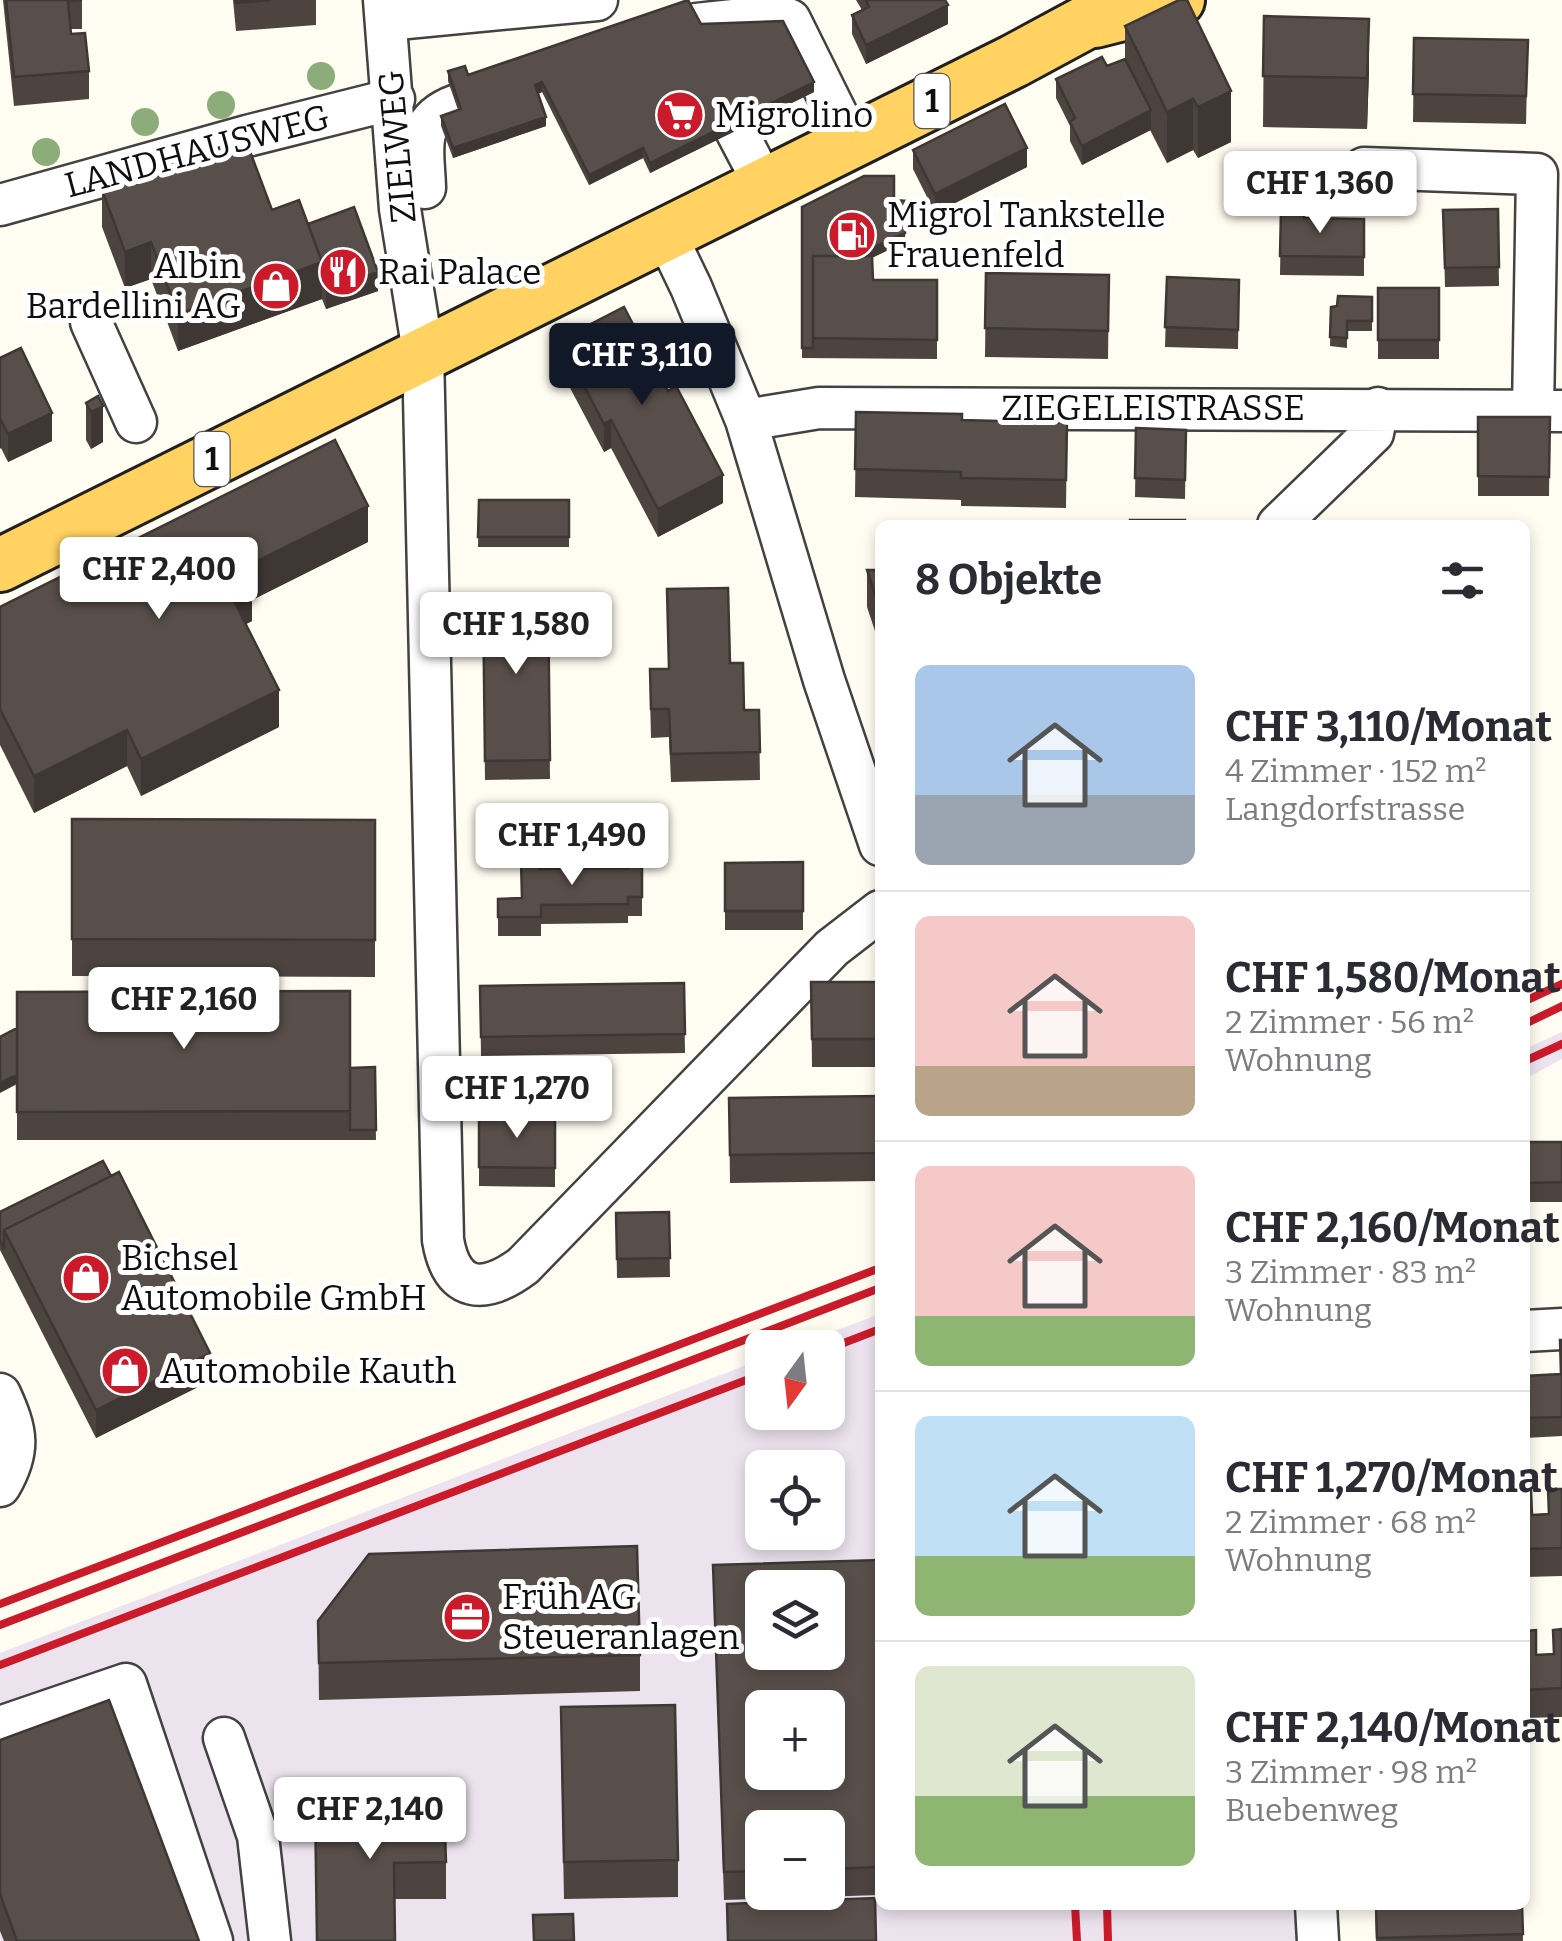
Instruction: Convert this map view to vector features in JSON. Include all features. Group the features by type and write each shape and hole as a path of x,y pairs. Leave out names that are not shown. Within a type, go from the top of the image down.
{"main road":[{"name":"1","path":"0,564 1107,12 1178,0"}],"street":[{"path":"385,10 597,0"},
{"name":"ZIELWEG","path":"385,10 400,209 424,352 443,1240 446,1260 455,1274 478,1286 492,1286 523,1266 832,948 875,914"},
{"path":"696,24 780,16 790,20 794,28 770,90 764,184"},
{"path":"794,28 706,72 770,90 850,142"},
{"name":"LANDHAUSWEG","path":"0,205 394,99"},
{"path":"426,204 424,133 432,118 457,105"},
{"path":"1364,168 1538,174 1548,411"},
{"path":"665,234 746,420 824,680 875,831"},
{"path":"90,322 136,422"},
{"name":"ZIEGELEISTRASSE","path":"746,420 819,408 1548,411"},
{"path":"1283,520 1374,433 1378,408"},
{"path":"1530,1331 1562,1329"},
{"path":"0,1394 14,1425 14,1462 0,1486"},
{"path":"0,1728 126,1684 212,1941"},
{"path":"224,1738 258,1836 270,1941"},
{"path":"1316,1910 1318,1941"}],"shaded area":[{"path":"1562,1032 1562,1059 1530,1076 1530,1047"},
{"path":"875,1316 875,1910 1316,1910 1318,1941 0,1941 0,1653 745,1366 745,1430 845,1430 845,1330 837,1330"}],"building":[{"path":"6,0 82,0 68,1 71,34 85,33 89,71 14,77"},
{"path":"688,0 701,24 783,21 814,82 650,163 643,148 589,175 542,82 535,85 546,117 453,148 441,116 461,109 448,71 465,66 468,75"},
{"path":"866,0 945,0 948,5 866,45 852,15 869,7"},
{"path":"1179,0 1187,0 1231,91 1198,107 1193,99 1167,112 1125,26"},
{"path":"1264,16 1369,19 1367,78 1263,76"},
{"path":"1414,38 1528,40 1526,96 1413,94"},
{"path":"1102,57 1107,66 1125,59 1151,110 1082,146 1070,122 1075,118 1056,79"},
{"path":"1005,104 1027,148 935,194 913,150"},
{"path":"245,138 272,210 299,200 322,262 178,314 151,242 125,252 102,190"},
{"path":"864,176 894,176 894,200 906,201 905,233 855,256 813,256 813,348 802,348 802,207"},
{"path":"354,207 378,272 326,290 322,262 308,224"},
{"path":"1281,209 1304,210 1304,218 1364,219 1364,257 1280,256"},
{"path":"1498,209 1499,267 1445,268 1443,210"},
{"path":"813,256 872,256 873,280 937,280 937,340 813,338"},
{"path":"986,273 1109,275 1108,331 985,328"},
{"path":"1167,277 1239,280 1238,330 1165,327"},
{"path":"1378,288 1439,288 1439,340 1378,340"},
{"path":"1338,296 1372,297 1372,321 1347,321 1347,338 1330,337 1331,307 1337,306"},
{"path":"624,307 668,391 676,386 723,475 658,509 611,420 604,424 560,340"},
{"path":"21,348 52,413 8,434 0,421 0,358"},
{"path":"98,396 103,406 91,412 86,403"},
{"path":"856,412 962,414 962,420 1067,423 1066,480 961,478 961,472 855,469"},
{"path":"1478,417 1550,417 1549,477 1478,476"},
{"path":"1136,428 1186,430 1185,480 1135,478"},
{"path":"335,440 368,506 243,568 252,585 231,595 279,690 141,759 127,730 34,776 0,709 0,607"},
{"path":"479,500 569,500 569,537 478,537"},
{"path":"867,570 875,570 875,595"},
{"path":"728,588 730,663 743,663 744,710 759,710 760,752 671,754 669,709 651,709 650,669 669,669 667,589"},
{"path":"483,594 548,594 550,760 485,761"},
{"path":"72,819 375,820 375,940 72,939"},
{"path":"521,861 539,861 539,869 628,868 628,862 642,862 642,897 628,897 628,904 541,905 541,917 498,917 498,899 522,898"},
{"path":"803,862 803,911 725,911 725,863"},
{"path":"811,982 875,982 875,1039 812,1039"},
{"path":"684,983 685,1034 481,1037 480,986"},
{"path":"350,991 350,1111 17,1112 17,992"},
{"path":"17,1028 17,1075 0,1083 0,1037"},
{"path":"375,1067 376,1130 350,1130 350,1068"},
{"path":"875,1096 875,1153 730,1155 729,1098"},
{"path":"479,1114 555,1115 555,1168 479,1167"},
{"path":"1530,1142 1562,1142 1562,1182 1530,1183"},
{"path":"103,1161 111,1176 4,1230 4,1249 0,1240 0,1212"},
{"path":"119,1172 210,1353 96,1410 4,1230"},
{"path":"669,1212 670,1258 617,1259 616,1213"},
{"path":"1562,1340 1562,1417 1530,1418 1530,1376 1561,1374"},
{"path":"1548,1489 1562,1489 1562,1548 1530,1549 1530,1490 1532,1515 1549,1514"},
{"path":"637,1546 640,1655 319,1663 318,1621 369,1554"},
{"path":"875,1560 875,1867 845,1868 845,1810 745,1810 745,1871 724,1872 713,1565"},
{"path":"1562,1629 1562,1688 1530,1690 1530,1631 1536,1630 1536,1655 1554,1654 1553,1630"},
{"path":"109,1700 199,1941 17,1941 0,1894 0,1740"},
{"path":"675,1705 678,1860 564,1862 561,1707"},
{"path":"444,1799 446,1862 394,1863 395,1941 317,1941 315,1802"},
{"path":"875,1898 876,1941 728,1941 727,1904 745,1903 745,1910 845,1910 845,1899"},
{"path":"1376,1910 1522,1910 1523,1934 1377,1938"},
{"path":"573,1914 574,1941 534,1941 533,1915"}],"railway":[{"path":"1530,999 1562,984"},
{"path":"1530,1022 1562,1006"},
{"path":"1530,1059 1562,1044"},
{"path":"0,1604 875,1270"},
{"path":"0,1625 875,1290"},
{"path":"845,1342 875,1331"},
{"path":"0,1665 745,1380"},
{"path":"1075,1910 1077,1941"},
{"path":"1107,1910 1108,1941"}],"place":[{"name":"Migrolino","path":"680,115"},
{"name":"Migrol Tankstelle Frauenfeld","path":"852,235"},
{"name":"Rai Palace","path":"343,272"},
{"name":"Albin Bardellini AG","path":"276,286"},
{"name":"Bichsel Automobile GmbH","path":"86,1278"},
{"name":"Automobile Kauth","path":"125,1371"},
{"name":"Früh AG Steueranlagen","path":"467,1617"}]}
